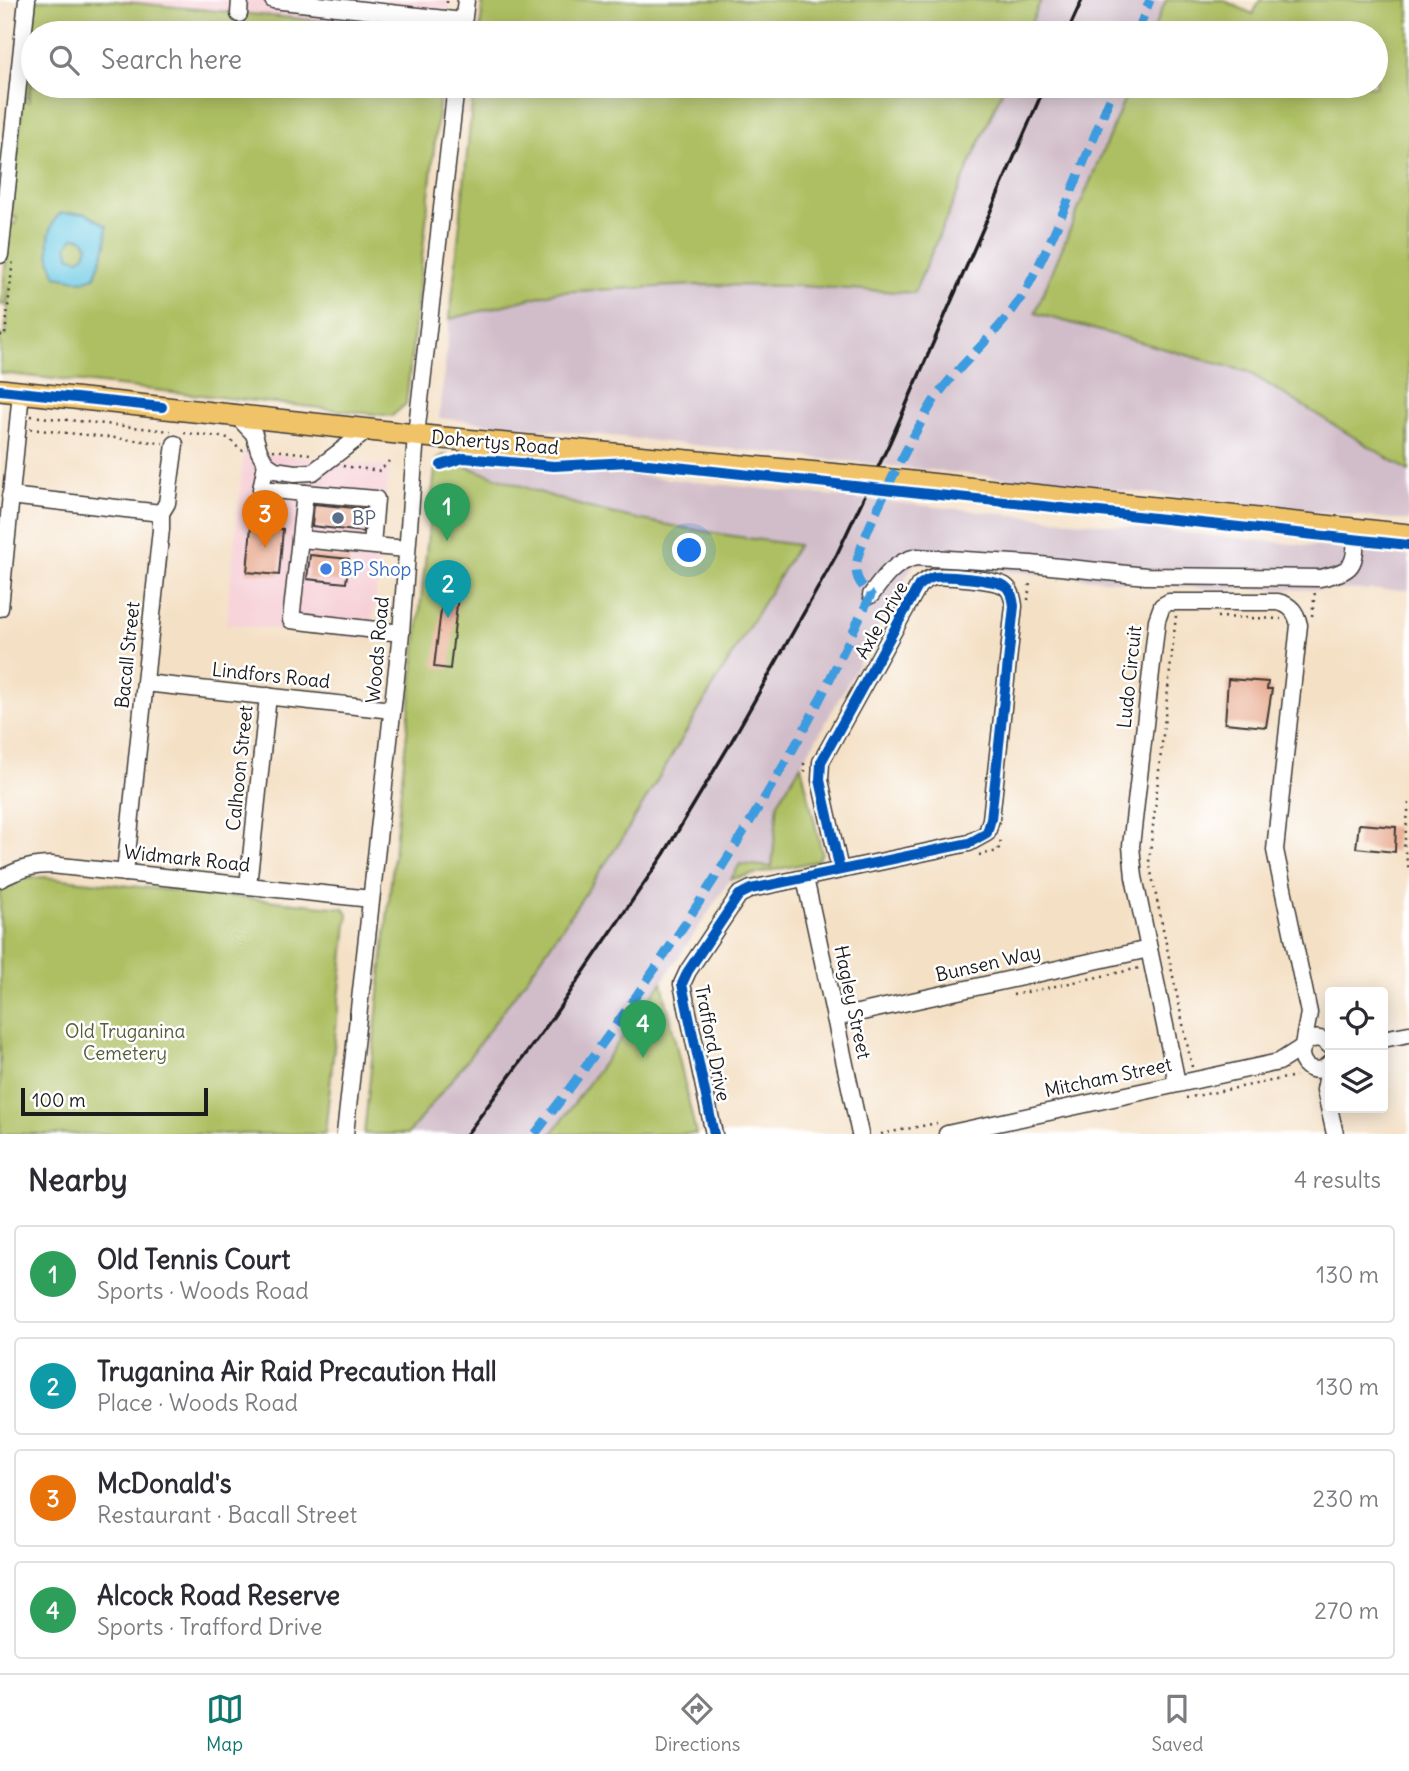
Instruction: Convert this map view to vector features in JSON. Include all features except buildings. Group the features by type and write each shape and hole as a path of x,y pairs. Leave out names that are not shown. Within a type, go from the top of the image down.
{"main road":[{"name":"Dohertys Road","path":"10,391 416,435 902,481 1409,535"}],"street":[{"path":"23,21 27,0"},
{"path":"273,0 421,21"},
{"path":"464,21 466,0"},
{"path":"0,255 10,87 21,31"},
{"name":"Woods Road","path":"345,1134 401,633 416,435 455,98"},
{"path":"0,608 17,421 10,391"},
{"path":"236,415 254,434 266,464 275,470 313,472 368,430"},
{"name":"Bacall Street","path":"125,873 161,513 167,503 175,444"},
{"path":"266,464 261,489 376,499 372,545"},
{"path":"306,493 291,620 401,633"},
{"path":"10,496 161,513"},
{"path":"871,595 894,567 903,560 916,557 1031,564 1146,576 1317,585 1346,572 1351,565 1356,530"},
{"path":"301,539 406,549"},
{"name":"Axle Drive","path":"840,870 820,780 821,762 919,585 932,578 999,583 1008,589 1013,600 991,819 987,833"},
{"name":"Ludo Circuit","path":"1176,1078 1134,877 1131,845 1157,615 1162,606 1177,601 1278,602 1286,604 1294,616"},
{"path":"1294,616 1299,625 1275,850 1309,1013 1325,1038"},
{"name":"Lindfors Road","path":"145,683 392,710"},
{"name":"Calhoon Street","path":"248,886 268,696"},
{"name":"Trafford Drive","path":"713,1134 682,988 683,979 739,895 751,890 969,843 987,833"},
{"name":"Widmark Road","path":"1,875 36,865 371,899"},
{"name":"Hagley Street","path":"805,878 860,1134"},
{"name":"Bunsen Way","path":"835,1018 1149,949"},
{"path":"1309,1013 1302,1046 1302,1061 1306,1071 1325,1090"},
{"path":"1388,1038 1409,1034"},
{"path":"1302,1046 1314,1038 1325,1042"},
{"name":"Mitcham Street","path":"945,1128 1176,1078 1279,1062 1302,1046"},
{"name":"Mitcham Street","path":"1279,1062 1306,1071"},
{"path":"1306,1071 1325,1067"},
{"path":"1330,1113 1335,1134"}],"path":[{"path":"0,335 5,336 8,308"},
{"path":"17,421 229,438"},
{"path":"17,421 175,444"},
{"path":"1030,582 1031,564"},
{"path":"1214,617 1294,616 1317,585"},
{"path":"1312,620 1317,585"},
{"path":"1157,615 1176,617 1149,862 1193,1070 1176,1078"},
{"path":"1409,803 1404,847 1409,870"},
{"path":"1175,1100 1306,1071"},
{"path":"881,1134 945,1128"}],"shaded area":[{"path":"103,0 450,0 448,21 322,21"},
{"path":"1041,0 1166,0 1157,21 1032,21"},
{"path":"999,98 1125,98 1035,312 1248,372 1409,471 1409,521 439,418 450,319 556,292 697,285 799,286 914,293"},
{"path":"244,451 389,466 371,639 226,624"},
{"path":"449,456 1409,556 1409,590 1207,589 914,563 779,802 772,868 740,865 662,982 552,1134 408,1134 462,1067 540,960 622,839 798,546 687,529 583,506 458,464"}],"green space":[{"path":"34,0 105,0 322,21 32,21"},
{"path":"483,0 1041,0 1032,21 481,21"},
{"path":"1166,0 1223,0 1253,14 1260,0 1409,0 1409,471 1248,372 1035,313 1125,98 1388,98 1388,21 1157,21"},
{"path":"29,98 440,98 406,404 392,416 0,373 0,335 5,335 9,285 6,305 1,305 10,223 16,224 17,218 11,216 22,100 29,102"},
{"path":"473,98 999,98 914,293 799,286 697,285 556,292 450,319"},
{"path":"443,455 449,456 458,464 586,507 692,529 798,545 622,839 540,960 462,1067 408,1134 364,1134 436,460"},
{"path":"801,765 822,853 817,861 731,879 740,864 772,867 778,802"},
{"name":"Old Truganina Cemetery","path":"43,877 344,908 348,914 325,1134 0,1134 0,891 22,879"},
{"path":"662,982 696,1134 552,1134"}],"water":[{"path":"61,213 86,213 107,226 106,245 95,277 83,281 56,276 49,243 56,219","holes":["73,238 83,239 88,246 85,255 79,259 70,257 67,246"]}],"railway":[{"path":"1072,21 1082,0"},
{"path":"467,1134 551,1020 664,854 730,744 837,554 890,442 1040,98"}],"marked path":[{"path":"1142,21 1150,0"},
{"path":"535,1134 670,947 733,850 803,732 871,595 859,580 856,568 866,535 890,482 937,396 1008,316 1028,286 1063,212 1110,98"}],"cycle path":[{"path":"0,390 162,407"},
{"path":"441,465 464,458 554,466 629,462 1409,545"},
{"path":"714,1134 682,984 739,895 751,889 969,843 987,833 991,819 1014,606 1011,593 1005,586 959,577 934,577 919,585 821,762 820,780 840,870"}],"place":[{"name":"BP","path":"338,518"},
{"name":"Old Tennis Court","path":"447,541"},
{"name":"McDonald's","path":"265,548"},
{"name":"BP Shop","path":"326,569"},
{"name":"Truganina Air Raid Precaution Hall","path":"448,618"},
{"name":"Alcock Road Reserve","path":"643,1058"}]}
